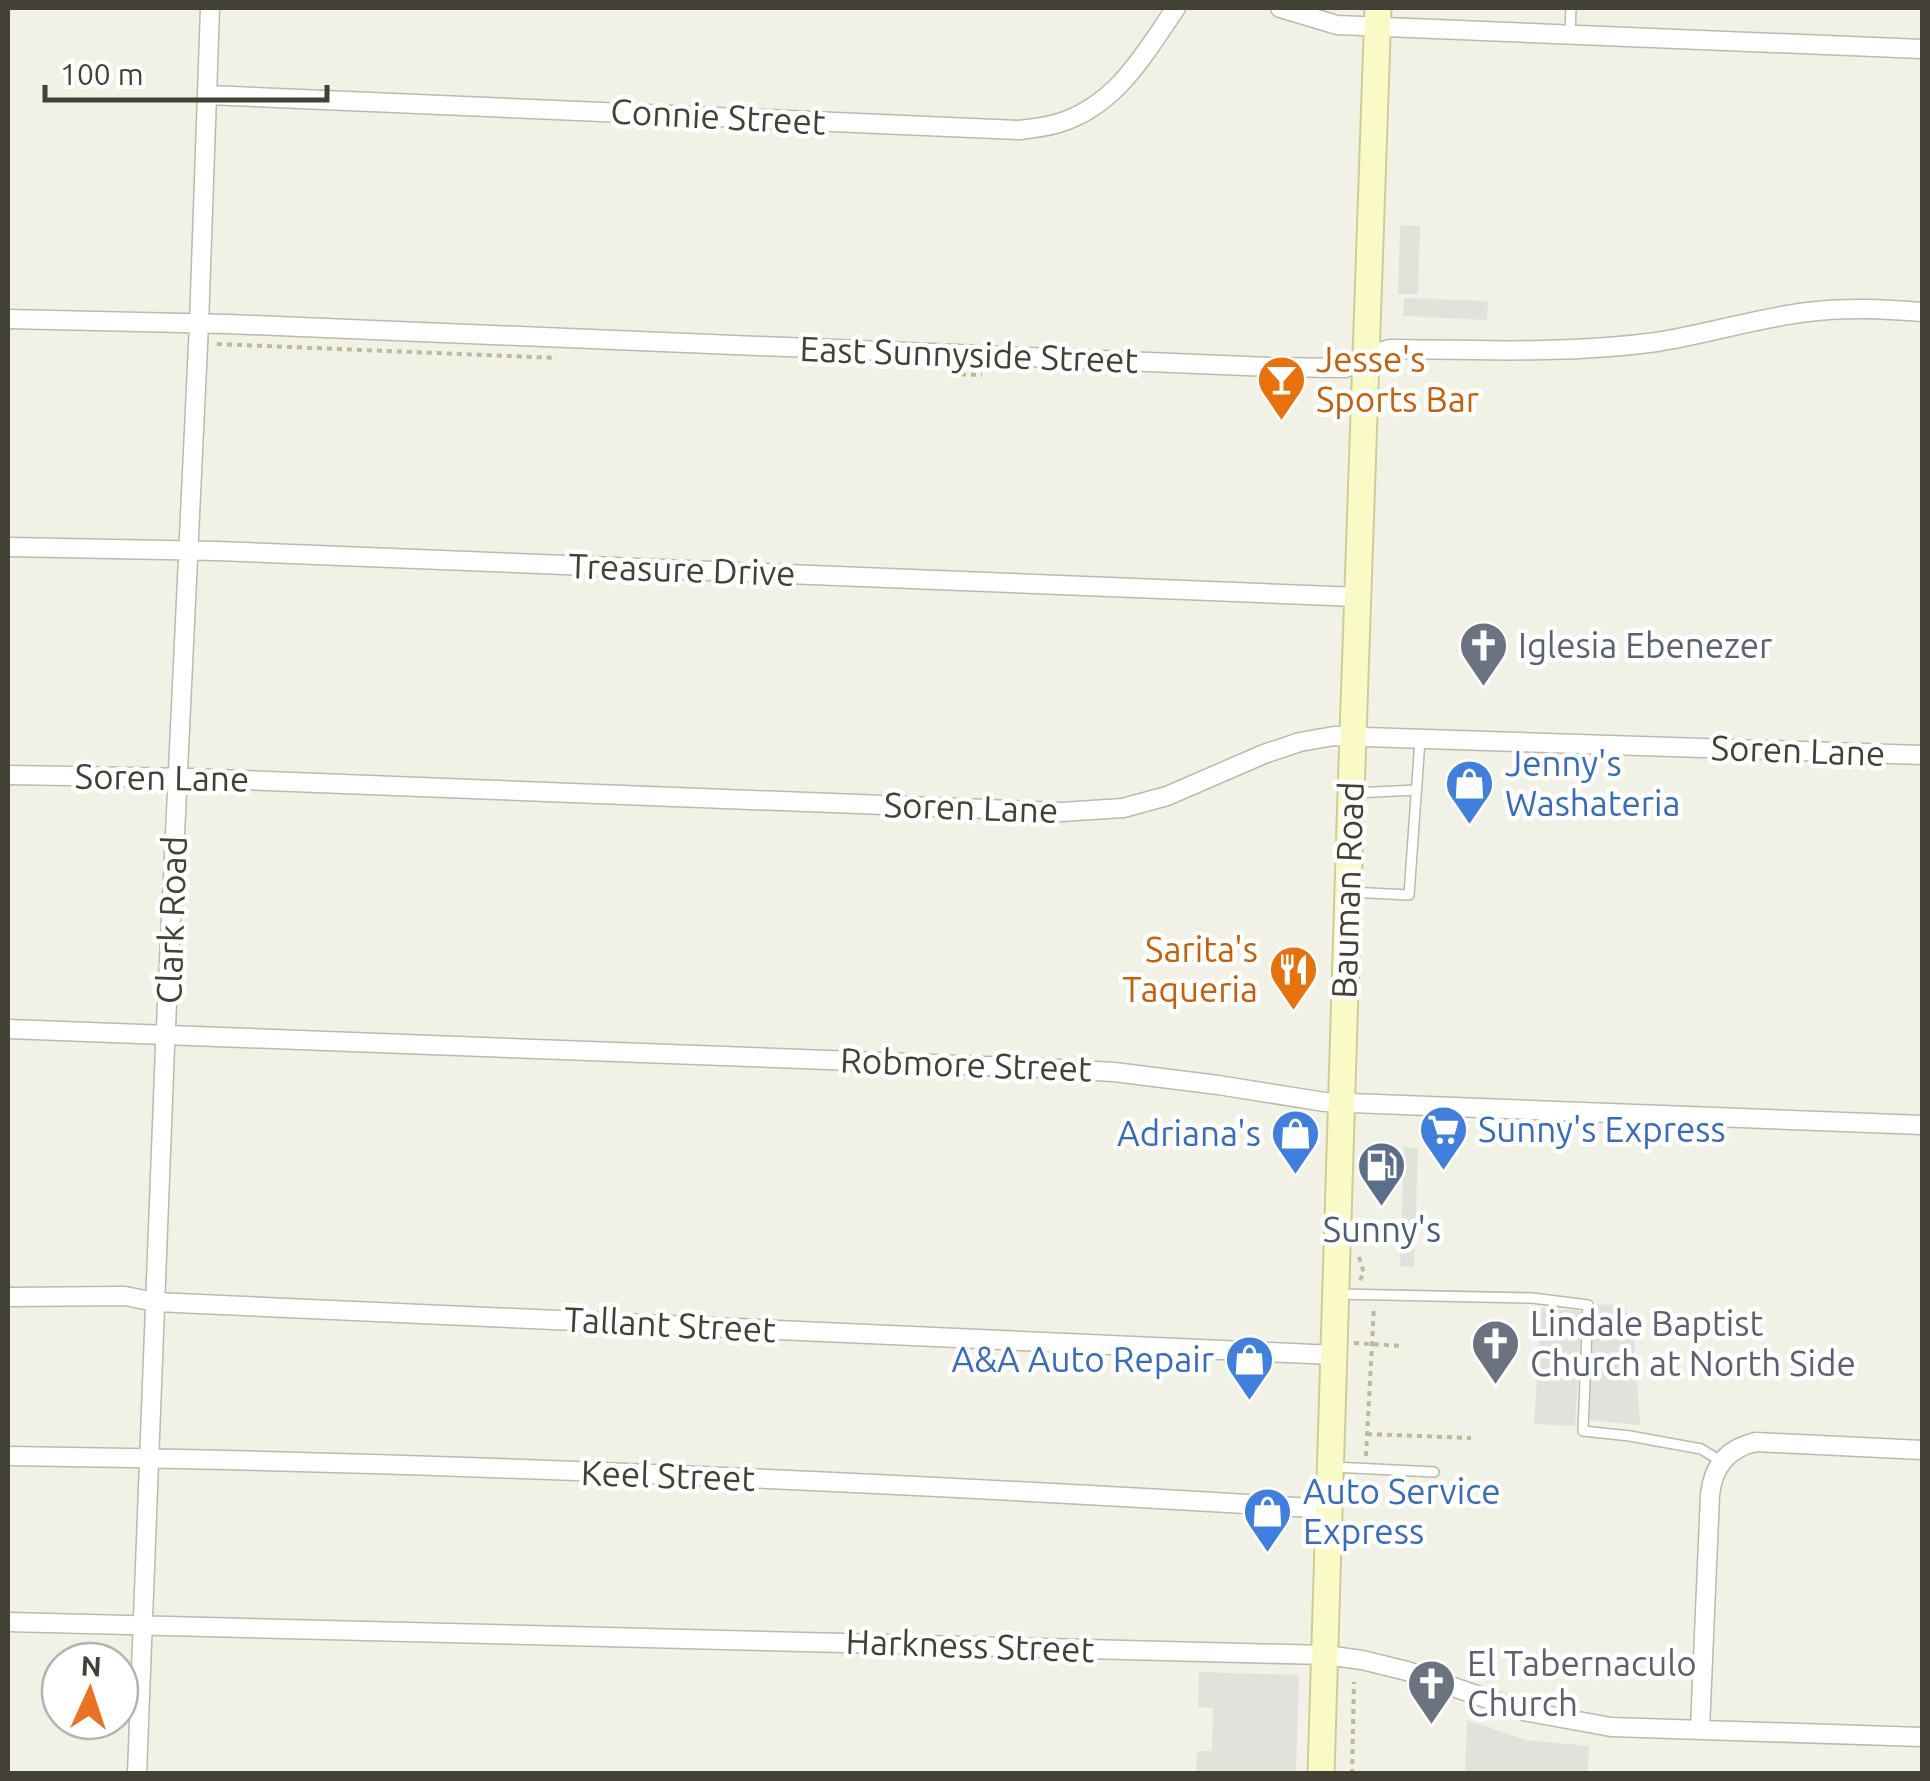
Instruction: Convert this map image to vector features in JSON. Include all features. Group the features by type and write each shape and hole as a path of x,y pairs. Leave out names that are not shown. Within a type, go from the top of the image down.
{"street":[{"name":"Clark Road","path":"137,1774 210,8"},
{"name":"Connie Street","path":"208,95 1020,130 1060,123 1091,108 1124,82 1176,8"},
{"path":"1280,8 1337,25 1378,17 1570,35 1922,49"},
{"name":"Bauman Road","path":"1320,1774 1378,17"},
{"name":"East Sunnyside Street","path":"8,319 1345,368 1388,349 1580,350 1660,341 1809,312 1866,308 1922,312"},
{"name":"Treasure Drive","path":"8,547 188,550 1357,597"},
{"name":"Soren Lane","path":"8,775 178,777 1061,812 1123,808 1167,796 1264,754 1334,736 1922,754"},
{"name":"Robmore Street","path":"8,1029 1114,1072 1305,1100 1922,1125"},
{"name":"Tallant Street","path":"8,1297 126,1296 156,1302 1334,1348"},
{"path":"1700,1729 1710,1494 1721,1461 1737,1448 1756,1442 1922,1450"},
{"name":"Keel Street","path":"8,1456 864,1484 1329,1509"},
{"name":"Harkness Street","path":"8,1622 1324,1655 1407,1670 1523,1710 1610,1727 1922,1736"}],"lane":[{"path":"1570,35 1572,8"},
{"path":"1348,892 1409,895 1420,738"},
{"path":"1350,793 1416,790"},
{"path":"1336,1294 1532,1298 1588,1305 1584,1431 1700,1449 1721,1461"},
{"path":"1330,1466 1434,1472"}],"path":[{"path":"1334,1348 1402,1346"},
{"path":"1367,1434 1471,1438"},
{"path":"1352,1774 1354,1682"}],"shaded area":[{"path":"1400,225 1420,226 1418,294 1398,294"},
{"path":"1404,298 1488,301 1487,320 1403,316"},
{"path":"1404,1147 1418,1148 1414,1267 1400,1266"},
{"path":"1595,1304 1625,1306 1634,1334 1640,1425 1588,1420"},
{"path":"1541,1308 1582,1311 1575,1426 1534,1424"},
{"path":"1199,1672 1299,1675 1296,1773 1196,1773 1197,1751 1212,1751 1213,1708 1198,1707"},
{"path":"1467,1720 1526,1740 1589,1746 1588,1773 1465,1773"}],"place":[{"name":"Jesse's Sports Bar","path":"1281,422"},
{"name":"Iglesia Ebenezer","path":"1483,688"},
{"name":"Jenny's Washateria","path":"1470,826"},
{"name":"Sarita's Taqueria","path":"1293,1012"},
{"name":"Sunny's Express","path":"1443,1172"},
{"name":"Adriana's","path":"1296,1176"},
{"name":"Sunny's","path":"1382,1208"},
{"name":"Lindale Baptist Church at North Side","path":"1495,1386"},
{"name":"A&A Auto Repair","path":"1249,1402"},
{"name":"Auto Service Express","path":"1268,1554"},
{"name":"El Tabernaculo Church","path":"1432,1726"}]}
